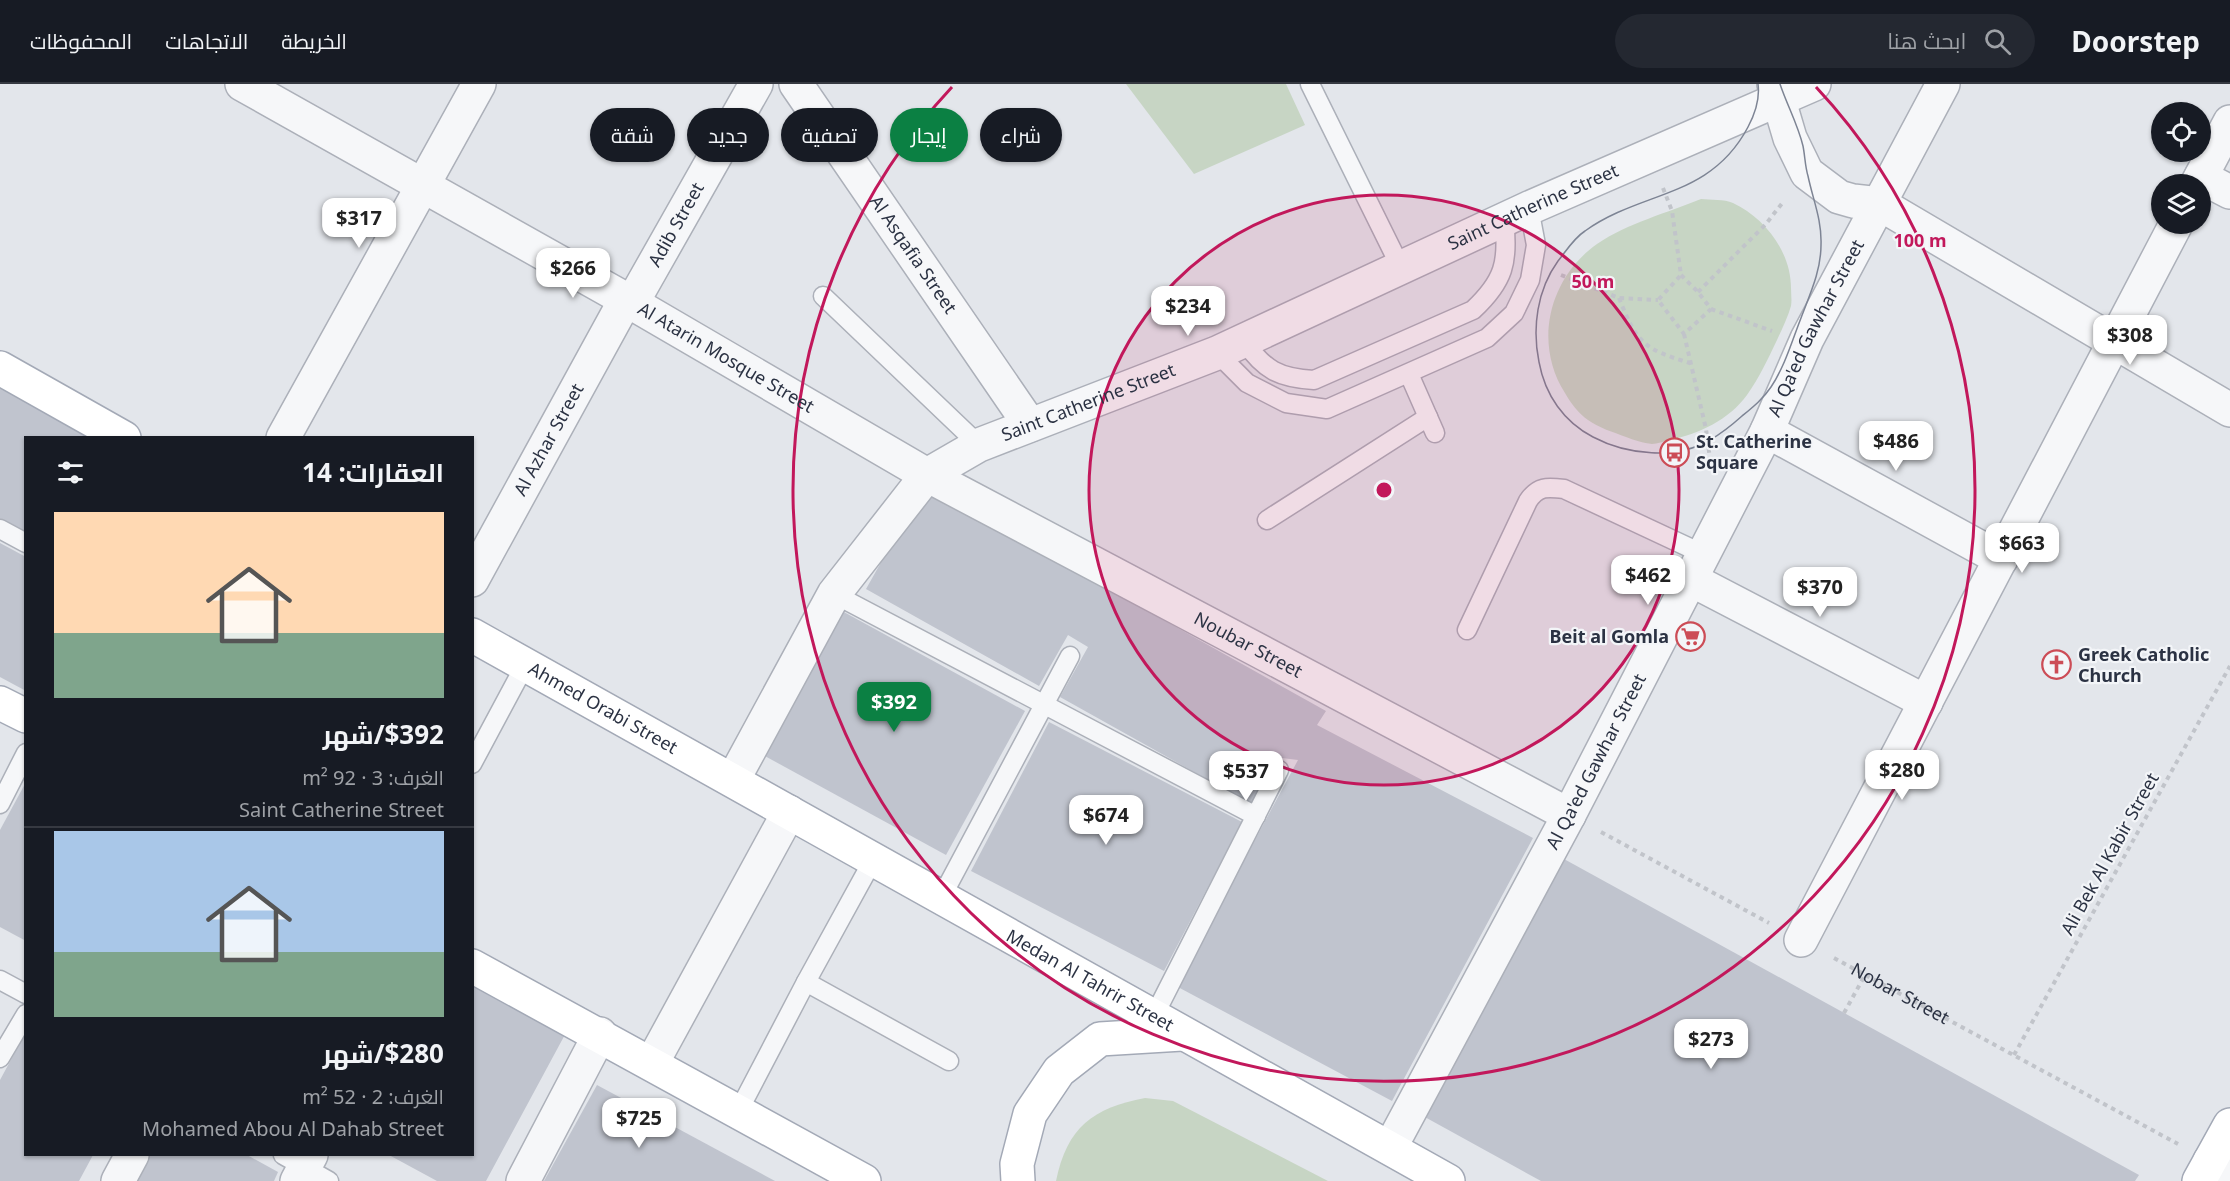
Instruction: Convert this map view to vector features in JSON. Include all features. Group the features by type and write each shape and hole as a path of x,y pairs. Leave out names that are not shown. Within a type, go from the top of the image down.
{"main road":[{"path":"0,368 120,436"},
{"name":"Ahmed Orabi Street","path":"474,636 733,780"},
{"path":"0,703 24,715"},
{"name":"Medan Al Tahrir Street","path":"733,780 1182,1034 1448,1181"},
{"path":"474,967 600,1034 864,1181"},
{"path":"1018,1181 1017,1164 1030,1114 1059,1071 1100,1039 1182,1034"},
{"path":"2213,1172 2230,1125"}],"street":[{"name":"Al Atarin Mosque Street","path":"242,84 629,301 927,475"},
{"path":"284,436 479,84"},
{"name":"Adib Street","path":"629,301 756,84"},
{"name":"Al Asqafia Street","path":"796,84 1030,425"},
{"name":"Saint Catherine Street","path":"733,780 834,594 927,475 979,446 1231,347 1650,154 1777,92 1814,84"},
{"name":"Al Qa'ed Gawhar Street","path":"1390,1148 1569,815 1767,431 1807,339 1943,84"},
{"path":"1777,92 1790,138 1807,173 1839,197 1880,204 2230,410"},
{"path":"2203,174 2230,122"},
{"path":"2211,185 2230,192"},
{"path":"1801,940 2171,234"},
{"name":"Al Azhar Street","path":"474,576 629,301"},
{"path":"1767,431 2001,558"},
{"name":"Noubar Street","path":"927,475 1569,815"},
{"path":"1697,566 1926,702"},
{"path":"652,1063 789,812"},
{"path":"523,1181 600,1034"},
{"path":"118,1181 131,1156"}],"lane":[{"path":"1310,84 1401,268"},
{"path":"1231,347 1247,383 1286,403 1327,409 1487,338 1514,313 1530,280 1536,244 1516,214"},
{"path":"1231,347 1256,358 1272,372 1292,379 1314,380 1473,310 1491,292 1503,270 1516,214"},
{"path":"823,296 979,446"},
{"path":"1267,520 1431,425 1408,374"},
{"path":"1467,630 1528,501 1534,492 1545,487 1564,489 1697,566"},
{"path":"0,529 24,542"},
{"path":"834,594 1256,816"},
{"path":"941,898 1070,656"},
{"path":"474,760 525,665"},
{"path":"0,804 24,757"},
{"path":"1153,1017 1279,770"},
{"path":"738,1112 806,981 873,860"},
{"path":"0,980 24,993"},
{"path":"806,981 949,1061"},
{"path":"0,1058 24,1017"}],"path":[{"path":"1650,154 1672,211 1681,275 1711,309 1780,334 1807,339"},
{"path":"1698,292 1765,225 1807,173"},
{"path":"1532,268 1551,270 1619,298 1658,300 1684,334 1706,429 1710,463"},
{"path":"1658,300 1681,275"},
{"path":"1619,298 1630,325 1643,342 1658,353 1690,363"},
{"path":"1684,334 1711,309"},
{"name":"Ali Bek Al Kabir Street","path":"2014,1055 2230,666"},
{"name":"Nobar Street","path":"1569,815 2014,1055 2213,1172"},
{"path":"1844,1013 1865,975"}],"green space":[{"path":"1126,84 1286,84 1305,125 1194,174"},
{"path":"1701,199 1733,203 1745,209 1765,227 1781,249 1786,262 1790,275 1791,306 1770,354 1740,404 1722,419 1691,434 1654,444 1642,442 1592,423 1581,415 1569,400 1555,374 1550,353 1548,333 1551,312 1557,293 1567,275 1597,244 1635,224"},
{"path":"1145,1098 1173,1101 1328,1181 1056,1181 1067,1147 1085,1123 1111,1108"}],"building":[{"path":"0,388 89,436 24,436 24,535 0,522"},
{"path":"924,486 1326,711 1317,725 1533,838 1392,1101 1176,986 1298,760 1282,758 1255,806 1060,697 1088,647 1068,635 1039,686 866,589"},
{"path":"0,543 24,556 24,690 0,677"},
{"path":"842,611 1025,711 946,855 763,755"},
{"path":"1049,722 1242,822 1164,971 971,871"},
{"path":"24,786 24,940 0,927 0,830"},
{"path":"1564,859 2139,1175 2135,1181 1541,1181 1423,1116"},
{"path":"474,979 568,1029 486,1181 437,1181 391,1156 474,1156"},
{"path":"24,1036 24,1156 92,1156 79,1181 0,1181 0,1080"},
{"path":"597,1085 775,1181 544,1181"},
{"path":"149,1156 249,1156 278,1172 274,1181 136,1181"}],"tram line":[{"path":"1758,84 1756,106 1748,127 1732,150 1715,168 1695,181 1629,208 1585,231 1558,261 1545,284 1538,310 1536,336 1539,362 1546,386 1557,406 1573,424 1606,443 1652,453 1667,453 1697,446 1723,432 1754,406 1768,391 1780,371 1814,282 1821,245 1819,219 1803,146 1780,84"}],"place":[{"name":"St. Catherine Square","path":"1675,452"},
{"name":"Beit al Gomla","path":"1690,637"},
{"name":"Greek Catholic Church","path":"2057,665"}]}
